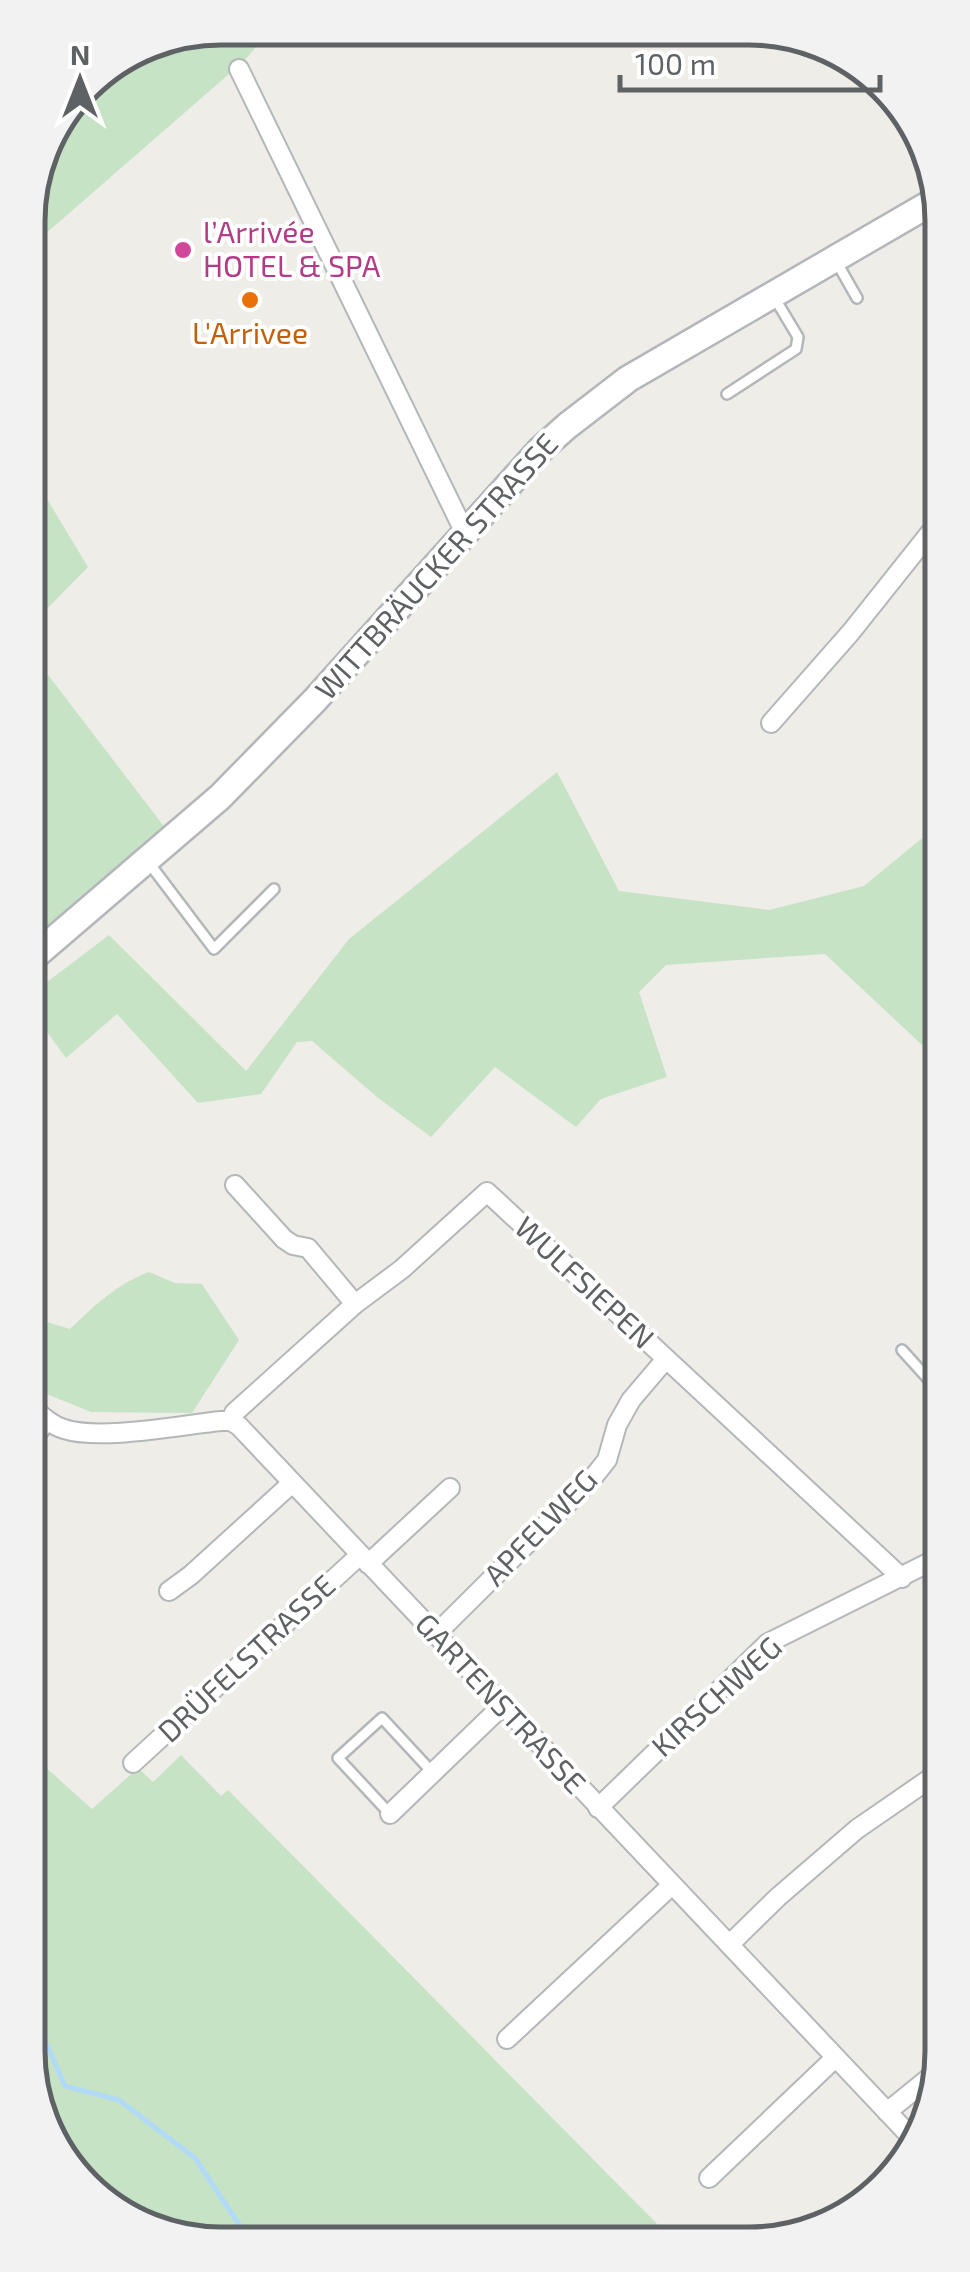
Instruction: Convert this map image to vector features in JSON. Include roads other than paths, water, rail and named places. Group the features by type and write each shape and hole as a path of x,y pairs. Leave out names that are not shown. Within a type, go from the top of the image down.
{"main road":[{"name":"WITTBRÄUCKER STRASSE","path":"45,947 220,797 315,700 540,450 598,401 628,379 924,207"}],"street":[{"path":"239,70 465,533"},
{"path":"771,724 925,539"},
{"path":"236,1185 284,1240 308,1248 355,1304"},
{"name":"WULFSIEPEN","path":"231,1421 234,1413 355,1304 402,1269 487,1192 902,1578"},
{"name":"APFELWEG","path":"435,1635 591,1480 606,1460 617,1425 632,1400 665,1360"},
{"path":"45,1417 62,1428 95,1434 231,1421"},
{"name":"GARTENSTRASSE","path":"231,1421 906,2131"},
{"path":"169,1591 191,1576 291,1484"},
{"name":"DRÜFELSTRASSE","path":"134,1763 450,1488"},
{"path":"902,1578 925,1565"},
{"name":"KIRSCHWEG","path":"598,1808 768,1643 902,1578"},
{"path":"390,1814 502,1706"},
{"path":"730,1944 857,1829 925,1782"},
{"path":"507,2039 672,1885"},
{"path":"708,2178 835,2058"},
{"path":"887,2112 922,2083"}],"lane":[{"path":"835,258 857,298"},
{"path":"727,394 796,348 798,337 772,294"},
{"path":"147,861 214,950 274,889"},
{"path":"902,1350 925,1375"},
{"path":"390,1814 338,1758 382,1718 433,1773"}],"waterway":[{"path":"45,2042 65,2086 119,2100 195,2158 241,2227"}],"place":[{"name":"l’Arrivée HOTEL & SPA","path":"183,250"},
{"name":"L'Arrivee","path":"250,300"}]}
